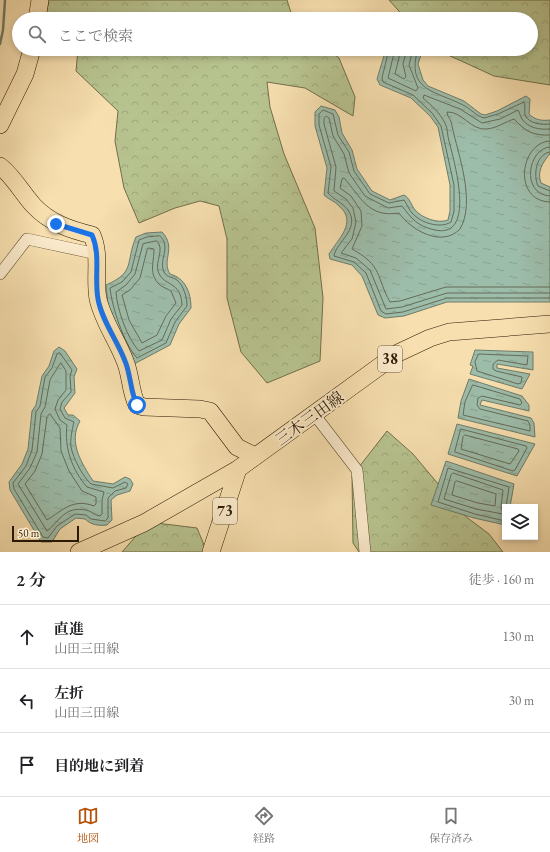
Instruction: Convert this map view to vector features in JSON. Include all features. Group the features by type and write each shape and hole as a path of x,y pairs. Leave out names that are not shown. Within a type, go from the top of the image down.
{"main road":[{"path":"38,12 40,0"},
{"path":"0,125 25,74 30,56"},
{"path":"0,166 34,207 44,216 56,224 92,235 97,254 98,299 108,325 126,362 137,405 144,407 200,409 210,411 237,448 255,456"},
{"name":"三木三田線","path":"79,552 144,523 238,469 398,354 430,338 449,332 550,324"},
{"name":"73","path":"210,552 238,469"}],"street":[{"path":"0,274 27,239 97,254"},
{"path":"314,414 356,470 365,552"}],"green space":[{"path":"49,0 287,0 291,12 46,12"},
{"path":"389,0 550,0 550,85 494,76 450,56 538,56 538,12 400,12"},
{"path":"77,56 337,56 339,58 355,97 353,116 305,88 267,82 270,107 284,154 315,228 323,298 320,361 267,383 241,352 227,298 227,239 219,206 200,201 175,208 139,223 124,188 115,141 118,111 76,71"},
{"path":"387,431 413,454 465,516 489,534 503,552 359,552 353,543 352,476"},
{"path":"148,522 197,528 207,552 122,552"}],"water":[{"path":"384,56 421,56 418,64 423,80 428,86 464,101 481,114 485,115 497,111 526,96 530,99 529,114 539,120 550,120 550,154 540,171 540,179 541,183 550,187 550,302 447,302 404,316 385,318 378,315 362,276 352,265 330,259 329,254 347,224 347,218 337,204 324,195 327,168 315,126 315,112 321,106 335,110 339,117 342,133 352,150 357,169 372,191 390,200 404,195 415,210 422,216 435,221 448,220 450,211 450,185 438,127 430,116 411,98 380,85 377,79"},
{"path":"162,232 166,238 169,249 167,264 168,269 170,274 180,279 186,286 190,296 191,308 179,324 170,345 134,364 108,305 106,285 122,276 126,271 136,237 146,233"},
{"path":"59,347 65,351 77,369 74,377 75,393 64,408 68,415 73,415 80,421 75,437 80,459 84,467 93,481 113,484 125,477 130,479 133,484 130,491 117,495 111,500 112,520 107,525 95,525 85,519 76,518 60,529 52,542 41,542 10,490 9,482 22,464 28,449 32,411 36,405 42,376 49,366 54,351"},
{"path":"475,350 533,352 533,370 497,364 497,368 530,374 522,389 470,374 473,366 470,365"},
{"path":"469,379 522,396 529,405 529,411 482,400 480,405 531,418 534,423 535,437 458,418 461,401"},
{"path":"457,424 535,444 517,476 448,454"},
{"path":"446,461 514,484 511,504 502,504 502,524 474,518 431,505"}],"waterway":[{"path":"0,44 3,30 5,0"}],"route":[{"path":"56,224 92,235 96,243 98,299 108,325 126,362 137,405"}]}
